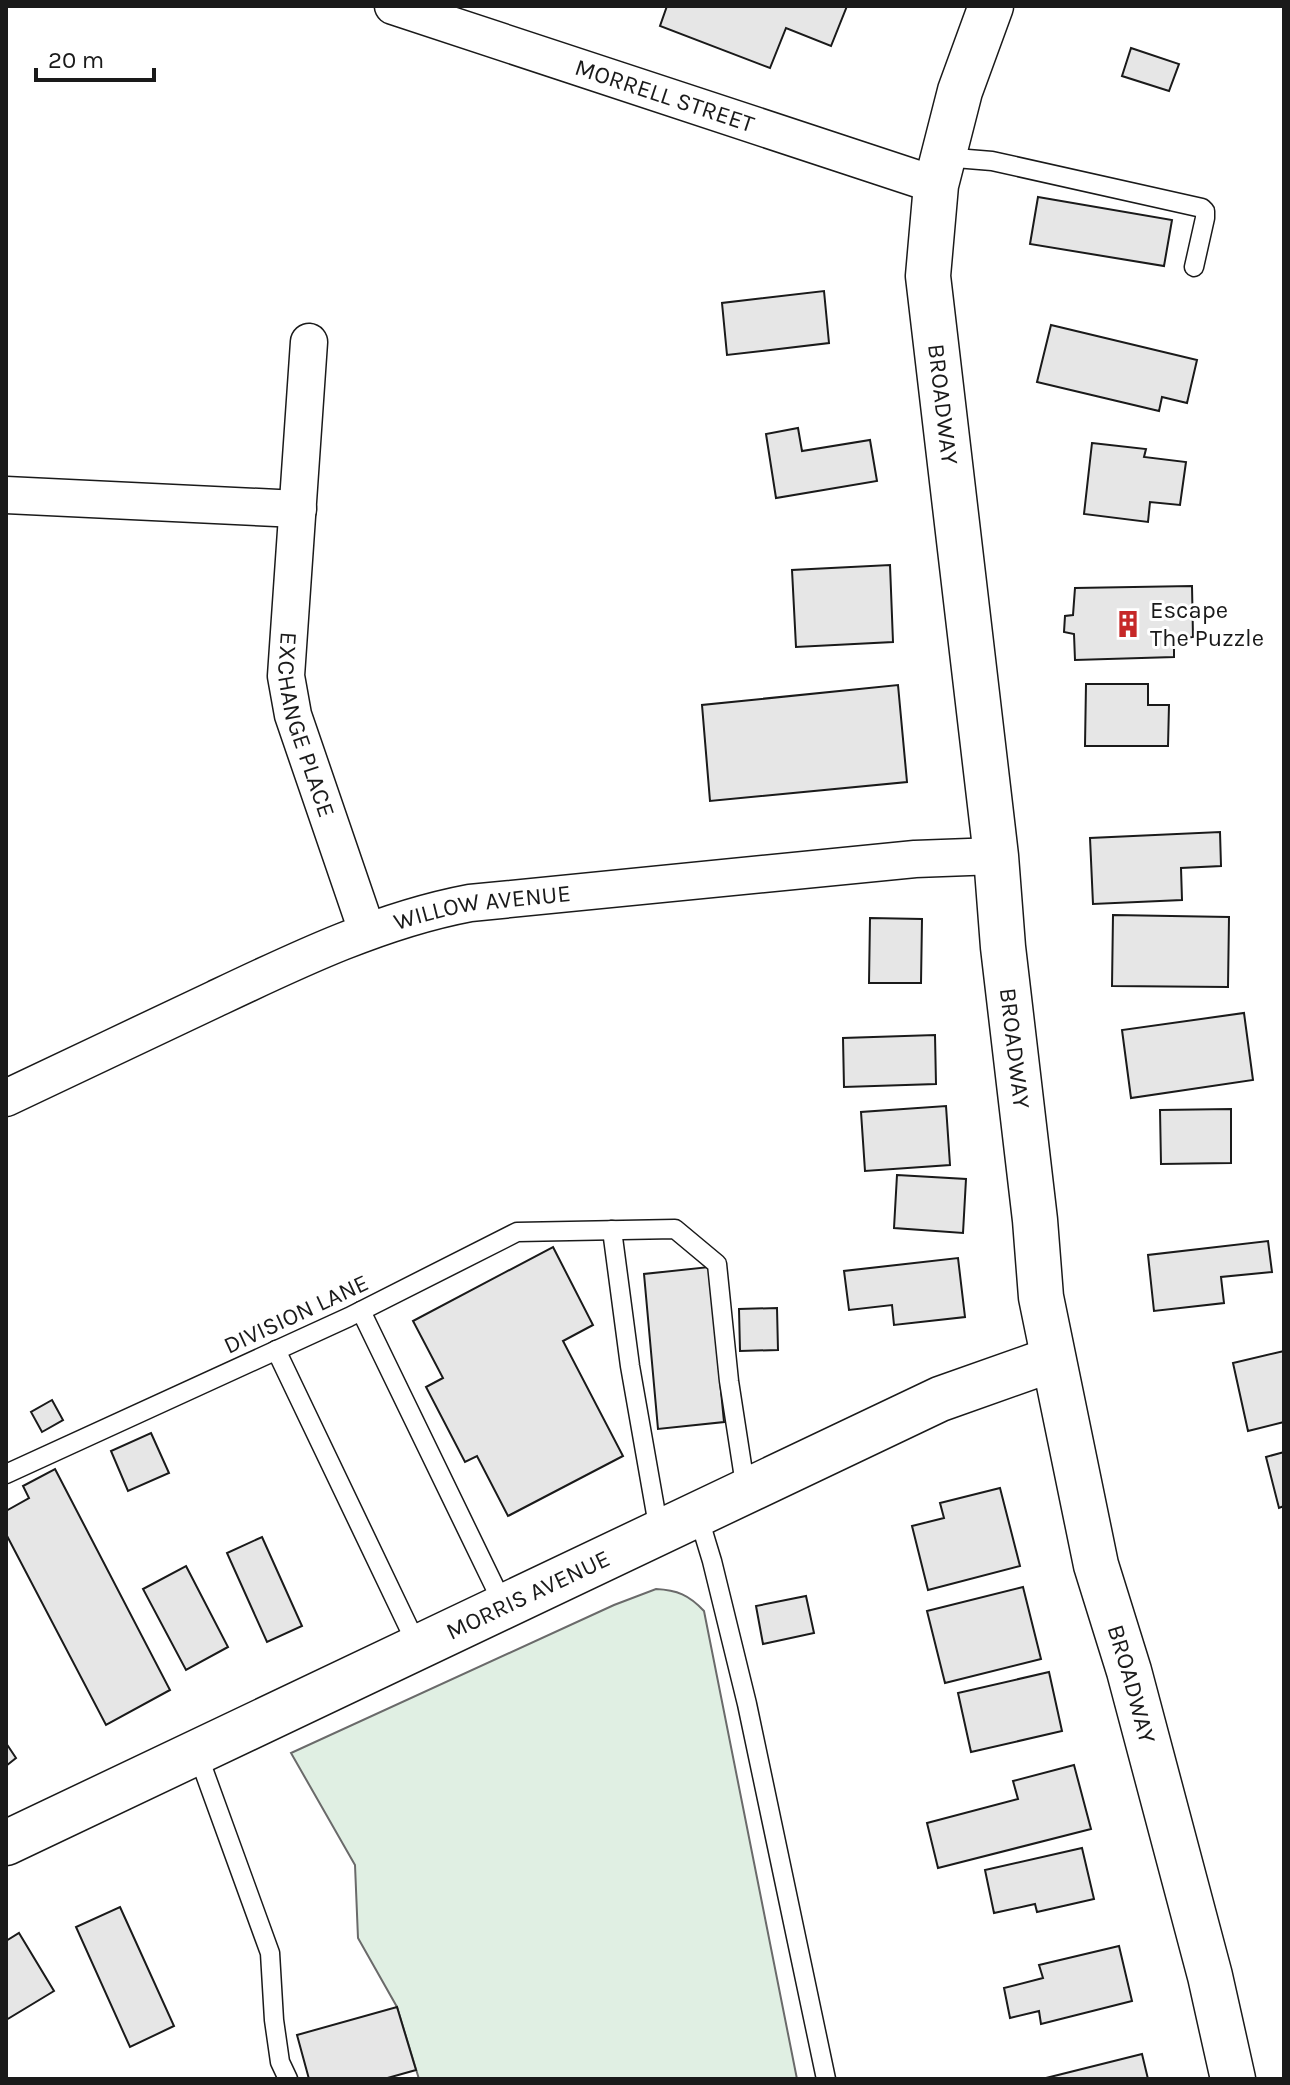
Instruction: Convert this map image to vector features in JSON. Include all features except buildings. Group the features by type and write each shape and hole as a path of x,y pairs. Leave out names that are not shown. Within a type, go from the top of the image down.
{"street":[{"name":"MORRELL STREET","path":"393,6 939,171"},
{"name":"BROADWAY","path":"991,6 960,91 939,171 928,276 929,304 996,856 1041,1297 1096,1565 1129,1671 1210,1976 1233,2079"},
{"name":"EXCHANGE PLACE","path":"309,342 286,676 293,715 367,931"},
{"path":"6,495 298,509"},
{"name":"WILLOW AVENUE","path":"6,1098 301,958 367,931 441,909 470,903 915,859 996,856"},
{"name":"MORRIS AVENUE","path":"6,1843 940,1399 1053,1359"}],"lane":[{"name":"MORRELL STREET","path":"939,171 992,161 1202,208 1205,218 1194,267"},
{"name":"DIVISION LANE","path":"6,1474 361,1311 517,1232 675,1229 717,1264 729,1381 746,1491"},
{"path":"612,1230 630,1366 679,1523 712,1561 747,1704 826,2079"},
{"path":"361,1311 504,1606"},
{"path":"276,1350 418,1647"},
{"path":"197,1752 270,1953 274,2020 280,2062 288,2079"}],"green space":[{"path":"656,1589 682,1594 704,1611 797,2079 419,2079 397,2007 358,1938 355,1865 291,1753 614,1605"}],"place":[{"name":"Escape The Puzzle","path":"1128,624"}]}
